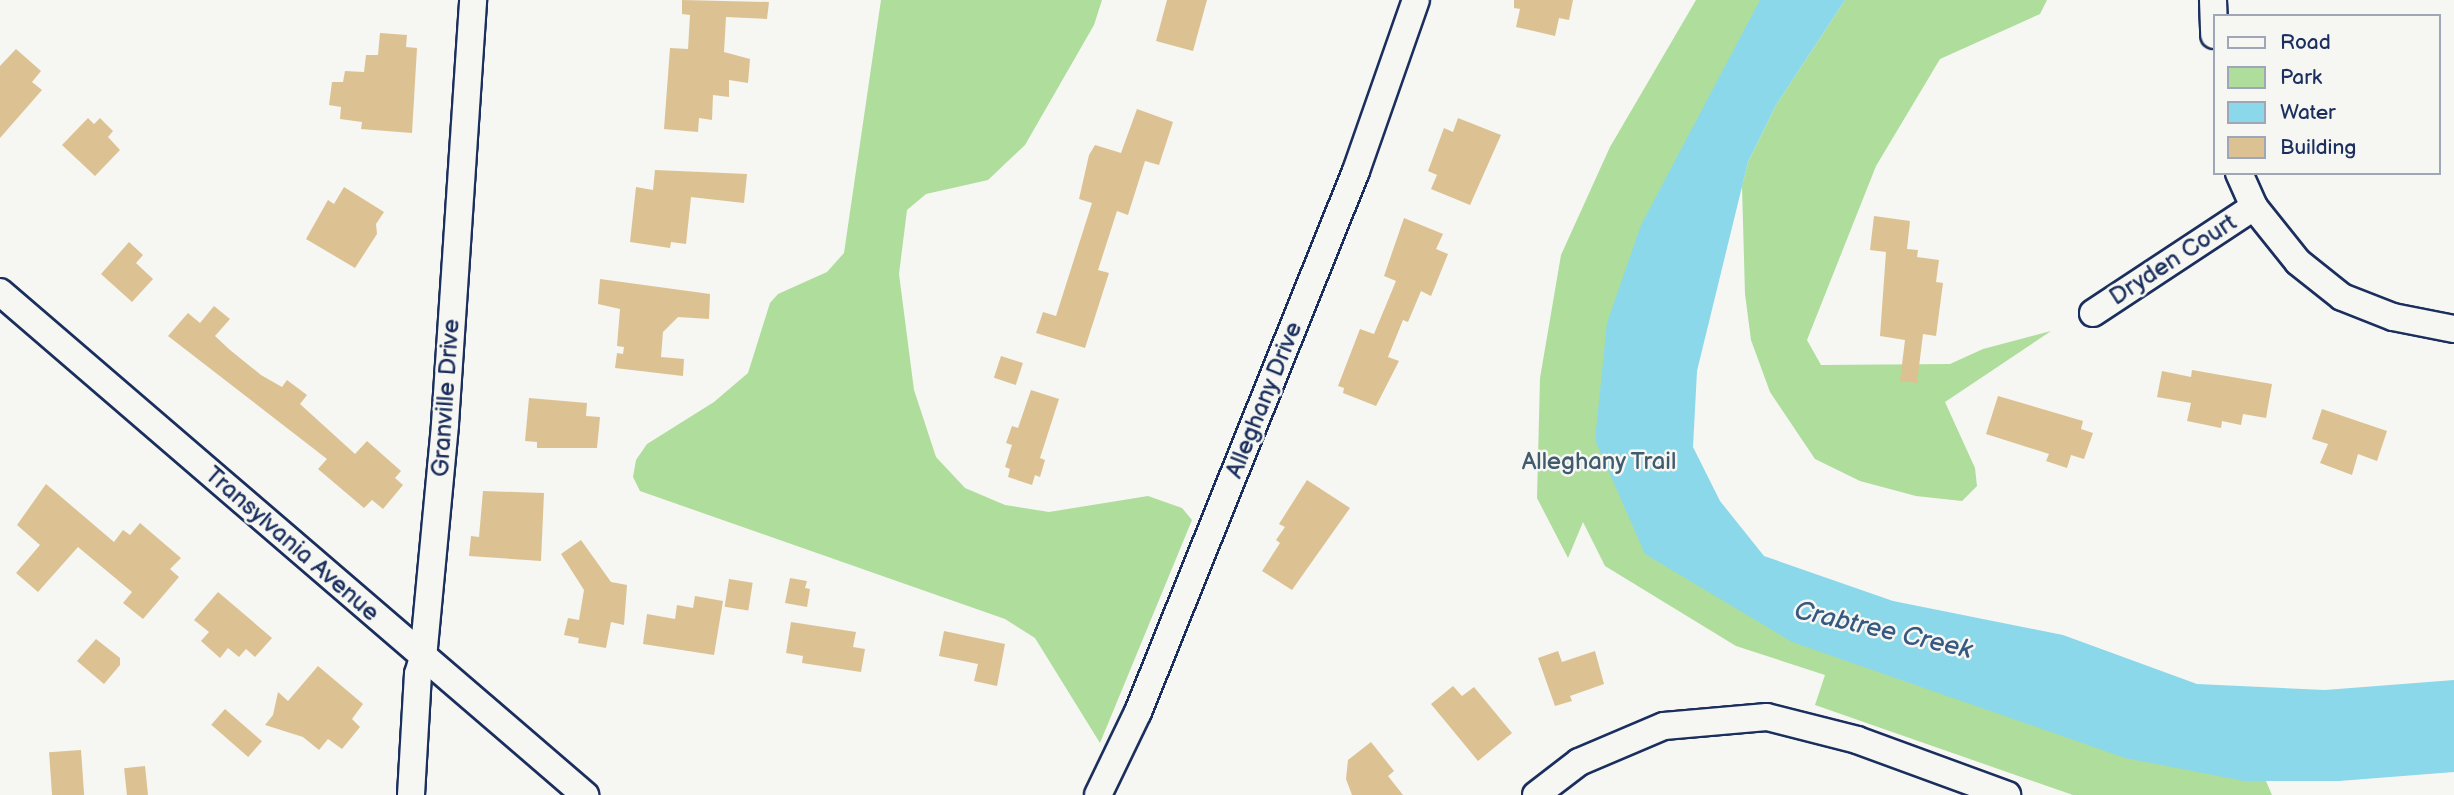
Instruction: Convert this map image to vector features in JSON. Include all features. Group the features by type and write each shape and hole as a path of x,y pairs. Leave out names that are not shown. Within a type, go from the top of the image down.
{"street":[{"name":"Granville Drive","path":"411,795 418,674 423,658 445,424 473,0"},
{"name":"Alleghany Drive","path":"1098,795 1161,655 1356,171 1416,0"},
{"path":"2240,175 2254,207 2298,262 2342,297 2392,317 2454,329"},
{"name":"Dryden Court","path":"2093,313 2254,207"},
{"name":"Transylvania Avenue","path":"0,292 423,658 586,795"},
{"path":"1536,795 1578,762 1664,726 1767,717 1857,740 2007,795"}],"green space":[{"path":"881,0 1102,0 1094,25 1025,145 988,180 926,194 907,210 899,274 914,390 936,457 965,488 1005,505 1049,512 1148,496 1182,508 1192,520 1100,743 1035,638 1005,619 640,491 633,477 636,460 647,444 714,402 748,373 770,303 778,294 827,272 844,253"},
{"name":"Alleghany Trail","path":"1696,0 1813,0 1707,193 1665,486 1767,586 2237,714 2272,795 2073,795 1815,705 1825,675 1736,646 1605,566 1583,522 1568,558 1537,498 1540,378 1561,255 1610,147"},
{"path":"1845,0 2047,0 2040,14 1940,59 1876,166 1807,340 1821,365 1950,364 1983,349 2051,331 1945,402 1975,468 1977,486 1962,501 1916,496 1860,481 1815,459 1770,392 1751,340 1745,294 1742,186 1748,162 1776,105"}],"water":[{"name":"Crabtree Creek","path":"1760,0 1845,0 1776,105 1748,162 1697,371 1693,447 1720,501 1764,556 1893,601 2063,635 2197,684 2325,690 2454,680 2454,772 2339,781 2244,781 2125,758 1792,642 1645,554 1595,440 1607,323 1641,225"}],"building":[{"path":"682,0 769,2 767,19 726,17 724,52 750,59 748,83 729,80 729,97 713,95 712,120 699,118 698,132 664,129 670,48 688,49 690,15 682,14"},
{"path":"1167,0 1207,0 1193,51 1156,41"},
{"path":"1514,0 1573,0 1569,20 1559,18 1555,36 1516,27 1520,9 1514,8"},
{"path":"380,33 407,35 406,47 417,48 412,133 361,129 362,122 340,119 341,107 329,105 332,82 343,82 345,71 364,72 366,55 378,55"},
{"path":"16,49 41,71 32,82 42,90 0,138 0,66"},
{"path":"1137,109 1173,122 1159,165 1145,161 1128,215 1117,211 1098,270 1109,273 1085,348 1036,333 1043,312 1056,316 1092,203 1079,199 1089,155 1095,145 1121,153"},
{"path":"88,118 94,124 100,118 113,131 108,137 120,150 95,176 62,145"},
{"path":"1458,118 1501,135 1470,205 1431,189 1437,175 1428,171 1444,128 1453,132"},
{"path":"655,170 747,174 744,203 691,197 686,244 671,242 670,248 630,242 636,187 653,190"},
{"path":"344,187 384,212 376,224 377,234 355,268 306,239 328,200 334,204"},
{"path":"1874,216 1910,221 1907,249 1918,250 1917,257 1939,260 1936,282 1943,283 1936,336 1923,334 1917,383 1900,381 1905,340 1880,336 1886,252 1870,250"},
{"path":"1404,218 1443,234 1436,249 1448,254 1431,296 1421,291 1408,322 1403,320 1388,357 1399,361 1376,406 1343,393 1344,388 1338,386 1360,329 1374,334 1396,281 1384,276"},
{"path":"129,242 143,255 136,263 153,279 132,302 101,274"},
{"path":"600,279 710,294 709,319 678,317 663,332 661,357 684,359 683,376 615,368 617,353 623,354 624,347 617,346 620,309 598,304"},
{"path":"214,306 230,319 215,336 230,350 261,375 282,387 287,380 307,395 300,404 355,454 367,441 401,471 395,478 403,485 383,509 372,500 364,508 318,469 327,459 168,336 188,313 200,323"},
{"path":"1001,356 1023,363 1016,385 994,378"},
{"path":"2192,370 2272,384 2266,418 2243,414 2241,425 2222,421 2221,428 2187,421 2191,403 2157,397 2162,371 2191,377"},
{"path":"1031,390 1059,399 1040,458 1045,460 1040,477 1035,475 1032,485 1008,477 1010,469 1005,467 1012,445 1006,443 1012,426 1018,428"},
{"path":"1998,396 2083,421 2081,429 2093,433 2084,459 2071,455 2067,468 2046,461 2049,454 1986,434"},
{"path":"529,398 587,403 586,416 600,417 597,448 537,448 537,442 525,441"},
{"path":"2322,409 2387,431 2377,461 2358,454 2352,475 2320,463 2328,444 2312,439"},
{"path":"1307,480 1350,508 1292,590 1262,571 1280,543 1276,540 1285,527 1279,524"},
{"path":"46,484 114,542 123,530 130,535 140,523 181,558 170,569 179,577 143,619 123,603 132,592 78,547 38,592 16,573 40,545 17,525"},
{"path":"483,491 544,493 541,561 469,556 471,536 479,537"},
{"path":"581,540 611,582 627,585 624,625 611,622 606,648 578,643 579,638 564,635 568,618 579,620 584,590 561,554"},
{"path":"790,578 807,581 805,588 810,589 807,607 785,603"},
{"path":"729,579 753,583 748,610 725,607"},
{"path":"218,592 272,638 255,657 246,649 239,657 228,648 220,658 201,641 209,632 194,620"},
{"path":"695,596 723,601 714,655 643,644 647,614 675,619 677,605 693,608"},
{"path":"791,622 856,632 853,647 865,649 861,672 802,663 803,656 786,653"},
{"path":"944,631 1005,644 997,686 974,681 978,664 939,656"},
{"path":"96,639 120,658 120,665 104,684 77,661"},
{"path":"1558,651 1562,662 1595,651 1604,684 1570,696 1572,701 1555,706 1538,658"},
{"path":"318,666 363,704 352,719 360,727 342,749 328,739 319,750 303,737 265,725 273,715 278,692 288,701"},
{"path":"1453,686 1462,696 1474,687 1512,733 1478,761 1431,704"},
{"path":"225,709 262,741 248,757 211,725"},
{"path":"1371,742 1394,771 1388,776 1403,795 1352,795 1346,779 1348,760"},
{"path":"81,750 84,795 52,795 49,752"},
{"path":"145,766 148,795 127,795 124,768"}]}
